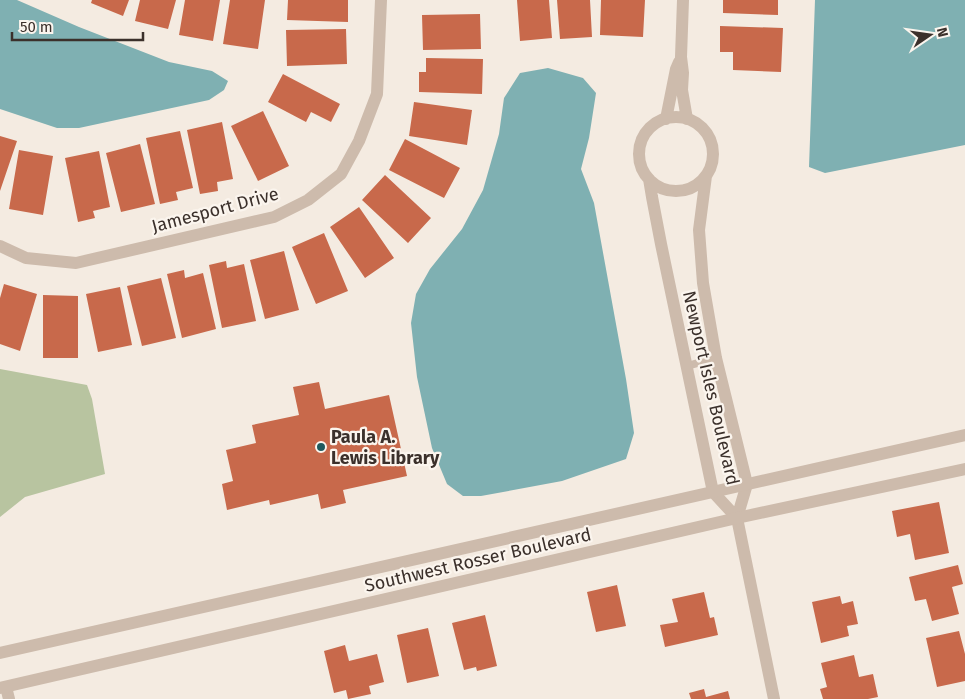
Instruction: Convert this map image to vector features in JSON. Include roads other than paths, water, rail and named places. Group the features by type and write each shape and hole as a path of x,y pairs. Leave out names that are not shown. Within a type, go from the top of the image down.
{"street":[{"name":"Jamesport Drive","path":"0,246 26,258 76,262 274,217 308,200 341,174 359,141 377,94 381,0"},
{"path":"683,0 682,90 687,119"},
{"path":"666,119 676,69 681,57"},
{"path":"678,117 687,119 699,125 707,134 712,146 712,165 706,176 697,185 678,192 660,187 649,179 641,162 641,143 654,124 678,117"},
{"name":"Newport Isles Boulevard","path":"649,179 713,492 737,518 748,484 716,358 703,283 699,230 706,176"},
{"name":"Southwest Rosser Boulevard","path":"0,653 965,435"},
{"name":"Southwest Rosser Boulevard","path":"5,691 737,518 965,469"},
{"path":"737,518 774,699"}],"lane":[{"path":"687,366 716,358"}],"water":[{"path":"0,0 17,0 79,27 169,62 212,71 228,81 224,90 209,100 79,128 57,128 0,109"},
{"path":"815,0 965,0 965,145 825,173 809,167"},
{"path":"548,68 583,78 596,93 589,138 581,169 594,203 634,433 626,459 562,481 481,496 463,496 447,484 432,448 417,377 411,323 416,294 430,269 462,229 483,190 499,134 504,98 520,73"}],"place":[{"name":"Paula A. Lewis Library","path":"321,447"}]}
